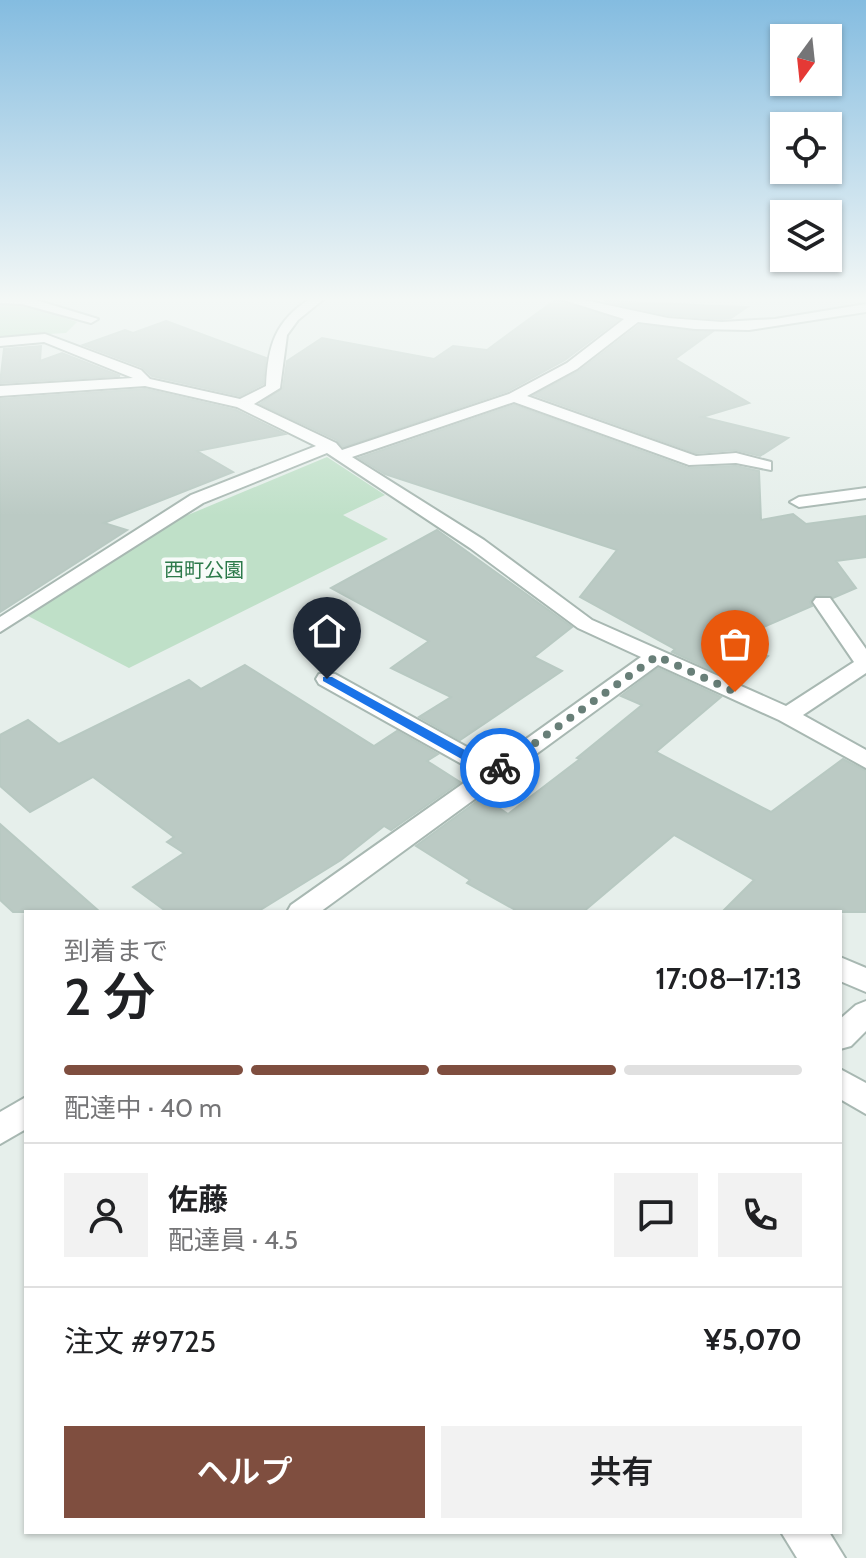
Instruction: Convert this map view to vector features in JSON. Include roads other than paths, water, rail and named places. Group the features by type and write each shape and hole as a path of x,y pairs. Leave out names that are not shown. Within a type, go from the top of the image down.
{"street":[{"path":"130,371 145,382"},
{"path":"242,404 273,388 274,371"},
{"path":"0,626 197,499 335,451 514,397 563,371"},
{"path":"0,391 145,382 242,404 335,451 477,544 585,624 787,715 866,760"},
{"path":"514,397 695,461 736,458 765,466"},
{"path":"799,502 866,493"},
{"path":"787,715 866,664 823,602"},
{"path":"304,910 657,656"},
{"path":"327,679 494,772"},
{"path":"842,969 866,981"},
{"path":"842,1035 866,1013"},
{"path":"842,1083 866,1100"},
{"path":"0,1130 24,1112"},
{"path":"804,1534 824,1558"}],"park label":[{"name":"西町公園","path":"204,570"}]}
